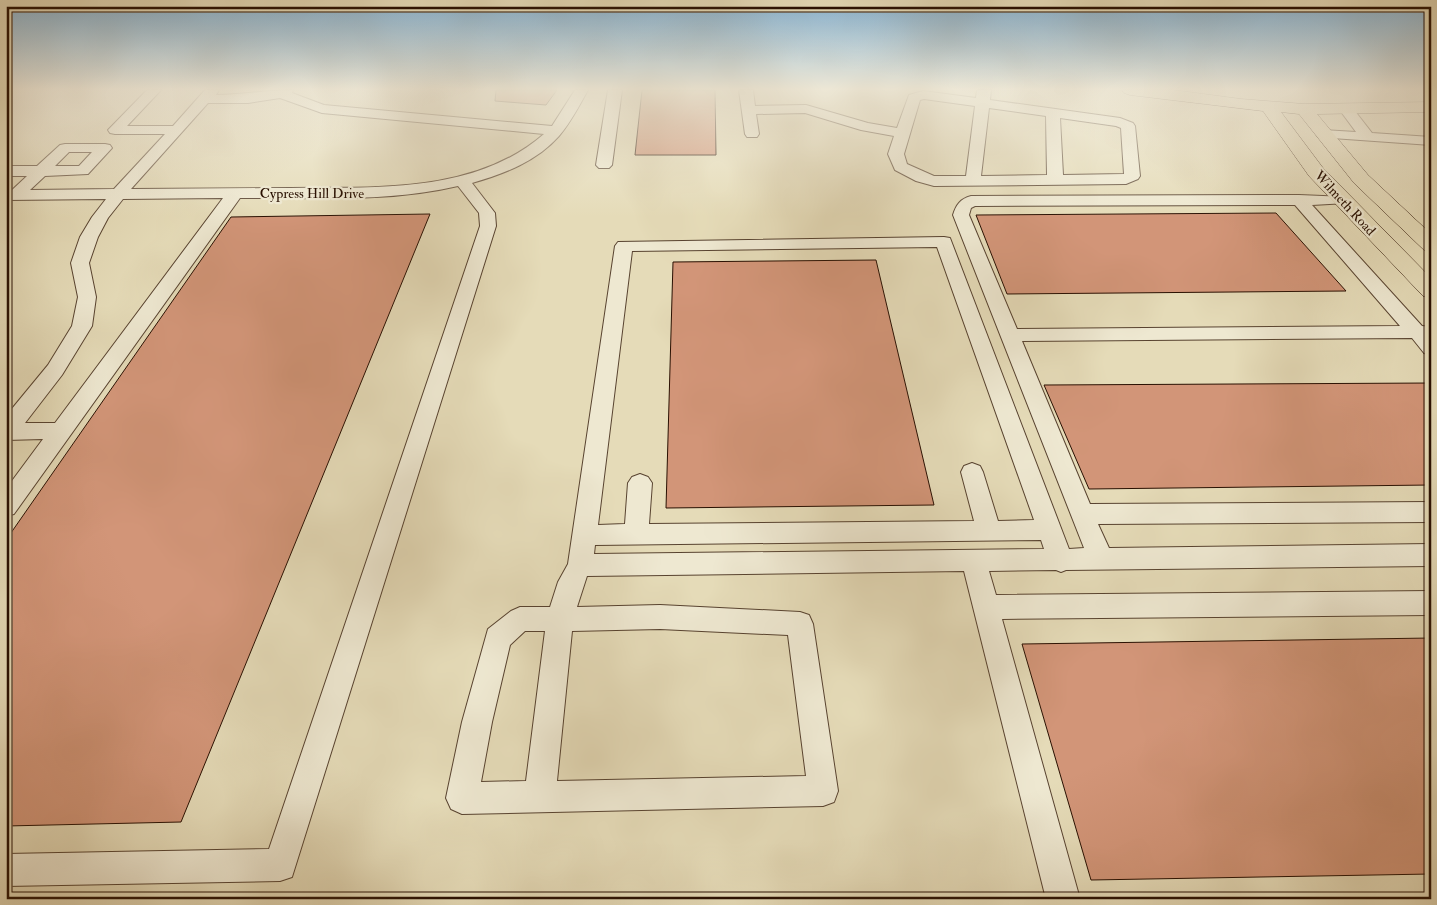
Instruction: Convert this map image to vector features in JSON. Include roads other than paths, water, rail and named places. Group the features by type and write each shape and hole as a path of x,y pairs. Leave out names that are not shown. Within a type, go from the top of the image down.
{"main road":[{"name":"Wilmeth Road","path":"1287,132 1316,172 1340,200 1431,291"},
{"name":"Wilmeth Road","path":"1323,134 1361,179 1431,246"}],"street":[{"path":"7,431 55,370 82,326 87,296 80,263 89,237 100,217 118,194 175,132"},
{"name":"Cypress Hill Drive","path":"11,195 390,192 462,180 492,170 517,160 545,142 554,132"},
{"path":"604,165 609,132"},
{"path":"897,132 902,133 896,154 900,167 922,178 934,181 1126,179 1132,176 1128,132"},
{"path":"973,181 979,132"},
{"path":"1054,132 1055,180"},
{"path":"1364,132 1368,137"},
{"path":"1323,134 1431,141"},
{"path":"6,171 40,171 11,195"},
{"path":"6,870 280,866 488,226 487,213 462,180"},
{"path":"6,507 235,193"},
{"path":"1299,200 1424,332 1431,348"},
{"path":"1101,560 961,215 964,206 971,201 1340,200"},
{"path":"944,242 1061,561"},
{"path":"540,796 560,619 571,582 580,565 624,246 972,242"},
{"path":"1010,335 1424,332"},
{"path":"7,431 62,430"},
{"path":"972,472 989,531"},
{"path":"636,534 640,482"},
{"path":"1083,514 1431,512"},
{"path":"583,535 1050,530"},
{"path":"580,565 1061,561 1431,555"},
{"path":"974,562 1063,899"},
{"path":"986,608 1431,602"},
{"path":"660,617 800,624 823,792 462,798 477,722 498,638 520,618 560,619 660,617"}]}
